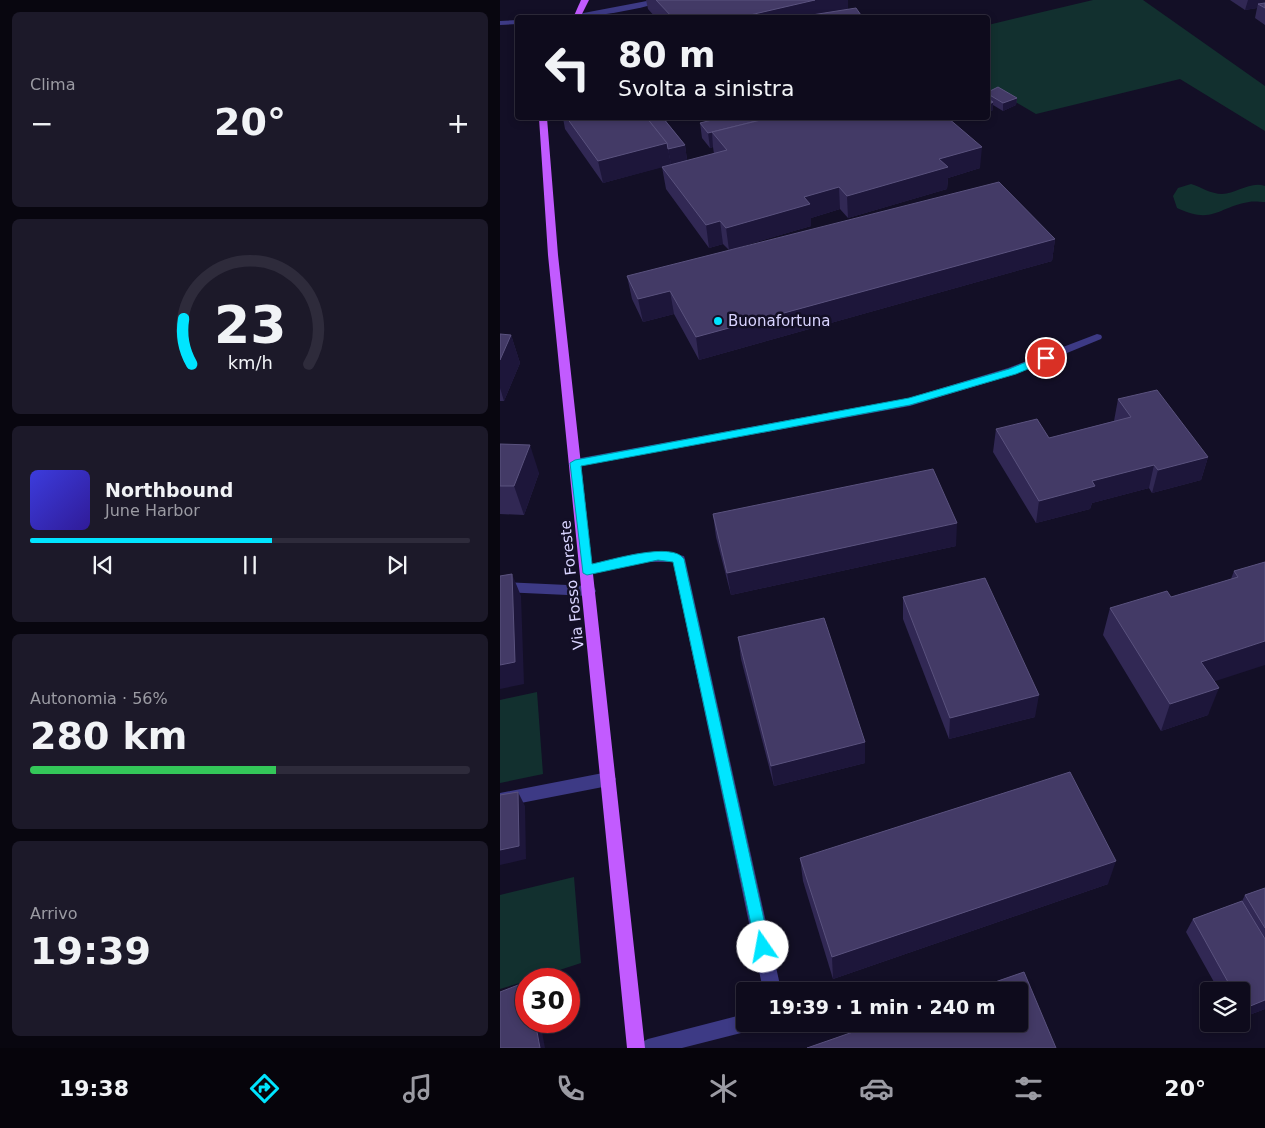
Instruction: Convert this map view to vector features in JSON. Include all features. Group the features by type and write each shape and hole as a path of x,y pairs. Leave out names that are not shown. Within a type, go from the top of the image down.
{"main road":[{"path":"577,15 585,0"},
{"name":"Via Fosso Foreste","path":"544,120 553,255 636,1048"}],"street":[{"path":"587,15 662,0"},
{"path":"500,24 515,22"},
{"path":"575,463 910,402 1012,371 1097,337"},
{"path":"587,570 658,555 672,556 679,559 770,982"},
{"path":"500,587 589,591"},
{"path":"500,800 608,779"},
{"path":"648,1048 736,1025"}],"green space":[{"path":"1093,0 1143,0 1265,86 1265,131 1180,79 1036,114 995,90 990,92 990,25"},
{"path":"1191,184 1218,194 1233,192 1248,186 1265,186 1265,202 1238,204 1207,215 1189,213 1177,208 1173,196 1178,188"},
{"path":"537,692 543,774 500,783 500,700"},
{"path":"574,877 581,963 566,968 515,968 515,984 500,989 500,895"}],"building":[{"path":"656,0 815,0 750,15 670,15"},
{"path":"1265,3 1265,8 1258,4"},
{"path":"856,8 861,15 812,15"},
{"path":"998,87 1017,98 1003,103 990,95 990,91"},
{"path":"568,120 649,120 667,143 598,161"},
{"path":"649,120 665,120 685,145 668,149 667,143"},
{"path":"712,120 760,120 708,133 700,123"},
{"path":"761,120 950,120 982,147 939,159 948,167 847,196 839,187 804,197 810,204 726,228 720,221 706,225 662,167 727,150 712,132"},
{"path":"999,182 1055,239 696,337 670,291 638,299 627,276"},
{"path":"500,334 511,335 500,360"},
{"path":"1157,390 1208,457 1158,470 1154,465 1092,481 1095,486 1039,501 996,429 1037,419 1049,438 1131,417 1118,399"},
{"path":"500,444 530,445 514,486 500,486"},
{"path":"933,469 957,523 727,573 713,514"},
{"path":"1265,562 1265,641 1201,662 1219,688 1170,704 1110,608 1167,591 1171,597 1238,577 1234,571"},
{"path":"512,574 515,662 500,665 500,576"},
{"path":"985,578 1039,695 950,718 903,597"},
{"path":"824,618 865,742 771,766 738,637"},
{"path":"1070,772 1116,861 832,957 800,858"},
{"path":"518,792 519,846 500,850 500,795"},
{"path":"1265,888 1265,928 1245,895"},
{"path":"1242,901 1265,939 1265,1000 1250,1006 1250,982 1228,982 1193,919"},
{"path":"1024,972 1056,1048 807,1048 853,1032 1028,1032 1028,982 995,982"},
{"path":"515,986 515,1033 537,1033 540,1048 500,1048 500,992"}],"place":[{"name":"Buonafortuna","path":"718,321"}],"route":[{"path":"763,947 679,559 672,556 658,555 587,570 575,463 910,402 1012,371 1046,358"}]}
